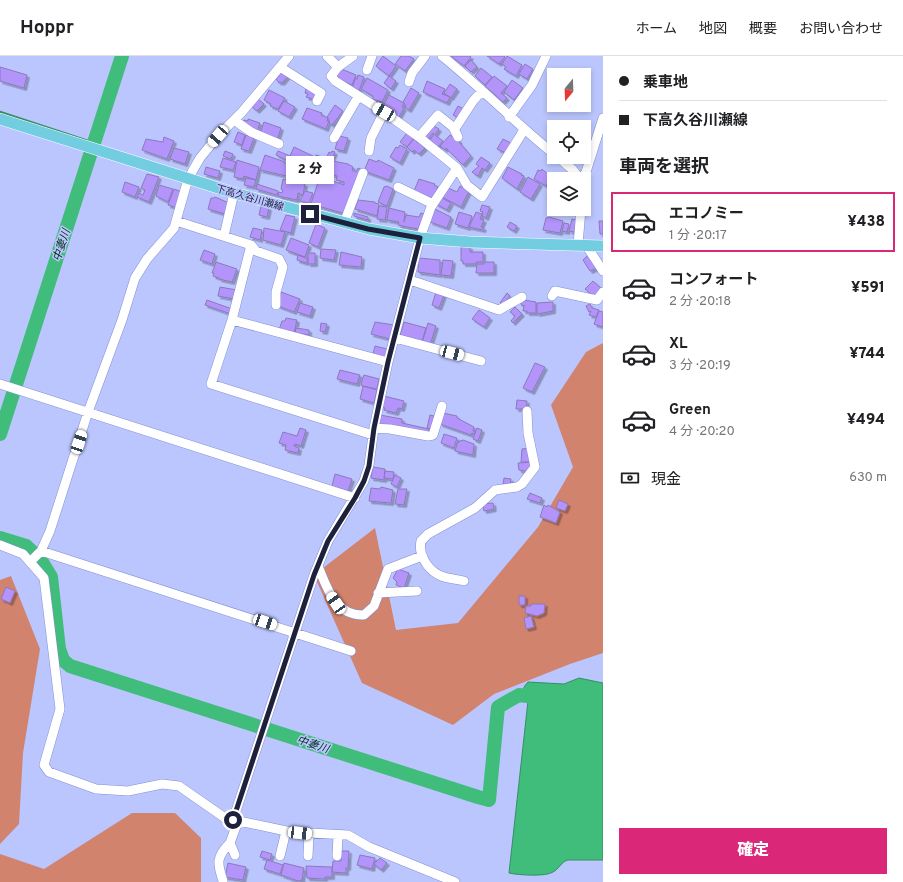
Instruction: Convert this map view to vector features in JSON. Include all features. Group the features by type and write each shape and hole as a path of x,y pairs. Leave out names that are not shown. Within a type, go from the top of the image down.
{"main road":[{"name":"下高久谷川瀬線","path":"0,119 234,193 344,223 420,238 470,242 603,246"}],"street":[{"path":"35,556 50,531 88,412 122,320 135,278 147,259 174,228 188,179 209,145 234,120 289,56"},
{"path":"327,56 338,67"},
{"path":"353,56 338,67 331,76 335,81 358,97 384,112 419,137 456,168 467,185 482,197 524,130"},
{"path":"367,70 372,56"},
{"path":"408,82 412,73 425,56"},
{"path":"442,56 509,117 547,148"},
{"path":"509,117 532,85 546,56"},
{"path":"280,67 321,93 317,101"},
{"path":"453,127 482,91"},
{"path":"334,138 358,97"},
{"path":"369,151 371,138 384,112"},
{"path":"419,137 438,115 453,127 458,136"},
{"path":"586,172 603,118"},
{"path":"234,120 251,132 279,144"},
{"path":"566,164 575,172"},
{"path":"223,881 219,869 220,854 230,843 235,821 263,728 294,632 328,541 355,498 364,481 369,466 388,362 420,238 433,204 456,168"},
{"path":"344,223 363,173"},
{"path":"398,186 433,204"},
{"path":"224,236 234,193"},
{"path":"581,216 582,245 603,271"},
{"path":"176,221 251,246 256,251 282,261 283,267 276,292 276,305"},
{"path":"251,246 232,320 211,384 374,432 390,429 428,436 433,435 442,406"},
{"path":"410,280 499,310 522,297"},
{"path":"552,296 555,291 597,300 603,292"},
{"path":"232,320 388,362"},
{"path":"395,338 481,361"},
{"path":"0,384 355,498"},
{"path":"464,581 438,575 430,568 422,556 420,546 421,541 428,534 475,508 495,490 517,487 522,484 534,469 528,433 527,411"},
{"path":"0,545 23,554 35,556 294,632 350,651"},
{"path":"35,556 44,578 60,705 44,765 49,772 88,787 108,791 128,791 162,784 179,786 225,818 286,831 353,837 370,847 455,882"},
{"path":"318,566 329,593 336,603 352,614 364,615 370,611 388,569 422,556"},
{"path":"378,593 417,591"},
{"path":"280,856 286,831"},
{"path":"308,856 309,834"},
{"path":"336,856 338,835"},
{"path":"230,843 235,855"}],"shaded area":[{"path":"603,343 603,653 570,664 494,694 453,725 362,683 314,575 375,528 396,630 458,623 538,527 573,467 551,405 586,352"},
{"path":"11,576 40,649 23,753 19,824 0,844 0,580"},
{"path":"579,678 603,683 603,860 568,860 553,872 544,875 509,873 528,701 524,693 524,687 528,682 564,684"},
{"path":"132,813 175,813 201,838 201,882 0,882 0,854 44,869"}],"building":[{"path":"383,56 396,66 389,76 376,66"},
{"path":"401,56 409,56 414,59 405,71 395,64"},
{"path":"451,56 470,56 471,57 464,66"},
{"path":"487,56 504,56 505,57 499,64"},
{"path":"507,56 522,65 516,76 504,69 506,67 502,64"},
{"path":"471,60 477,67 471,72 465,66"},
{"path":"525,64 533,69 527,79 519,74"},
{"path":"0,67 27,75 24,88 0,81"},
{"path":"339,68 356,75 352,85 335,78"},
{"path":"481,68 492,77 485,85 475,76"},
{"path":"282,72 288,76 282,83 279,83 276,79"},
{"path":"358,75 364,77 359,91 352,89"},
{"path":"389,76 396,81 391,89 384,83"},
{"path":"494,76 507,86 501,93 507,98 503,102 485,86"},
{"path":"367,78 388,90 382,102 373,99 373,96 361,89"},
{"path":"512,80 523,88 514,100 504,92"},
{"path":"427,81 445,89 442,94 450,97 447,103 423,92"},
{"path":"450,84 457,89 451,98 444,93"},
{"path":"411,88 419,93 409,110 405,108 406,106 403,102"},
{"path":"306,89 317,93 315,100 306,97 308,94 305,93"},
{"path":"269,90 285,98 278,109 270,106 271,104 264,100"},
{"path":"389,95 404,103 402,107 404,108 399,117 383,106"},
{"path":"258,99 264,104 257,111 251,106"},
{"path":"284,101 295,107 289,117 278,111"},
{"path":"335,105 343,111 332,125 329,123 329,119 327,117"},
{"path":"458,106 464,109 459,118 453,115"},
{"path":"307,108 322,113 321,115 328,118 327,121 329,121 326,129 302,119"},
{"path":"248,119 260,123 257,131 243,124 244,120 248,121"},
{"path":"264,122 281,128 277,140 260,134"},
{"path":"434,126 439,129 435,135 443,141 438,147 430,140 434,134 433,133 428,139 425,137"},
{"path":"238,132 245,135 242,145 234,142"},
{"path":"407,133 414,138 407,147 400,142"},
{"path":"246,135 254,138 249,151 241,149"},
{"path":"450,135 460,141 459,142 471,156 463,165 446,148 445,150 440,146"},
{"path":"339,136 348,138 344,151 335,149"},
{"path":"164,137 174,141 167,159 142,150 146,139 163,142"},
{"path":"414,139 425,148 419,154 414,150 412,152 407,147"},
{"path":"503,139 511,143 506,153 497,149"},
{"path":"400,145 407,149 400,163 390,157 396,147 398,148"},
{"path":"294,147 313,156 309,166 290,158 288,161 276,155 278,151 290,156"},
{"path":"174,148 189,152 185,164 170,159"},
{"path":"225,151 233,154 231,159 223,156"},
{"path":"332,151 335,152 326,173 321,171 329,152 331,153"},
{"path":"265,155 295,167 291,177 260,170"},
{"path":"316,155 325,158 319,172 310,169"},
{"path":"481,157 490,163 485,170 482,168 478,176 472,172 479,166 476,164"},
{"path":"223,158 236,162 233,170 220,167"},
{"path":"369,159 377,162 378,160 394,168 389,180 364,171"},
{"path":"237,160 259,167 256,180 244,176 243,179 234,177"},
{"path":"333,161 348,164 353,167 352,170 356,172 358,168 362,170 346,214 311,204 320,176 344,185 344,182 336,180 337,176 329,174"},
{"path":"206,167 220,171 218,178 204,174"},
{"path":"301,167 310,170 308,176 299,173"},
{"path":"508,167 524,176 517,189 502,178"},
{"path":"542,169 547,173 546,186 534,179 538,170 541,171"},
{"path":"147,174 159,177 149,202 137,197 139,193 143,195 145,190 141,188"},
{"path":"528,177 540,184 531,199 520,192"},
{"path":"246,178 256,180 254,187 244,185"},
{"path":"283,179 305,184 303,195 298,193 297,200 278,196 279,192 282,193 283,190 281,189"},
{"path":"419,179 435,184 434,185 438,187 433,200 414,191"},
{"path":"125,182 139,187 135,197 122,192"},
{"path":"257,184 278,191 277,195 256,189"},
{"path":"159,185 173,189 168,202 156,196"},
{"path":"387,186 393,189 387,206 378,202 384,187"},
{"path":"460,186 469,191 461,207 442,197 446,187 457,192"},
{"path":"174,189 182,192 177,208 168,205"},
{"path":"305,191 313,193 309,203 300,201"},
{"path":"215,197 229,203 225,214 208,209 211,198"},
{"path":"440,197 451,203 447,210 436,204"},
{"path":"358,200 375,202 379,204 377,216 355,209"},
{"path":"482,205 490,207 486,218 482,216 483,212 480,211"},
{"path":"261,206 269,208 267,217 259,215"},
{"path":"379,206 387,207 385,220 377,219"},
{"path":"389,208 405,212 404,222 406,215 419,217 421,213 425,214 422,224 420,223 419,229 398,225 399,222 387,220"},
{"path":"435,209 451,217 447,228 430,222"},
{"path":"459,212 472,216 468,228 455,224"},
{"path":"476,212 482,214 480,219 484,220 481,227 484,228 483,230 469,227"},
{"path":"354,213 368,217 368,220 354,216"},
{"path":"286,215 295,217 291,233 280,230"},
{"path":"549,217 563,221 560,233 543,230 546,218"},
{"path":"572,219 577,220 574,232 569,231"},
{"path":"599,221 603,221 603,234 600,234"},
{"path":"510,222 517,226 514,231 507,227"},
{"path":"564,223 569,224 567,232 562,231"},
{"path":"316,224 325,228 318,247 309,243"},
{"path":"253,228 262,230 260,240 250,237"},
{"path":"264,228 285,232 281,245 263,240"},
{"path":"291,238 309,245 305,257 286,250"},
{"path":"461,247 470,247 470,252 483,252 483,262 476,262 476,264 463,264 463,261 461,261"},
{"path":"321,249 336,250 334,260 320,258"},
{"path":"204,250 215,254 212,264 200,260"},
{"path":"341,252 362,257 361,267 339,265"},
{"path":"308,253 315,253 315,264 308,264"},
{"path":"589,254 597,268 590,271 583,260"},
{"path":"298,255 308,259 306,263 297,260"},
{"path":"419,258 440,260 440,275 418,272"},
{"path":"443,260 453,261 451,276 441,275"},
{"path":"216,262 237,269 232,282 213,276 214,273 212,273"},
{"path":"484,262 494,262 494,273 476,273 477,264 484,264"},
{"path":"593,281 602,289 595,298 585,289"},
{"path":"220,287 237,290 234,299 218,296"},
{"path":"281,292 300,299 294,312 278,306"},
{"path":"436,292 444,295 439,308 432,305"},
{"path":"507,293 510,296 503,305 500,303"},
{"path":"207,300 232,309 231,314 205,305"},
{"path":"523,300 524,302 524,300 536,302 536,313 527,313 527,311 523,311 524,305 522,306 520,302"},
{"path":"553,302 553,311 537,314 537,303"},
{"path":"300,303 313,307 310,316 297,312"},
{"path":"590,304 592,308 599,310 596,317 589,315 591,311 589,312 586,306"},
{"path":"515,307 522,314 513,323 511,321 515,316 510,312"},
{"path":"479,310 490,318 484,327 472,319"},
{"path":"599,311 603,312 603,327 594,324"},
{"path":"286,318 297,320 294,333 279,330 282,321 285,321"},
{"path":"375,322 394,325 390,339 371,334"},
{"path":"404,322 426,328 422,341 400,335"},
{"path":"321,323 327,324 325,332 320,331"},
{"path":"428,323 436,326 430,345 422,343"},
{"path":"296,328 309,330 309,335 295,333"},
{"path":"375,346 387,349 385,357 373,354"},
{"path":"535,363 545,367 532,392 523,388"},
{"path":"340,370 360,375 357,384 337,379"},
{"path":"364,375 379,379 377,389 362,386 361,383"},
{"path":"363,386 377,390 374,403 360,399"},
{"path":"384,396 404,401 402,409 398,408 396,413 384,410 385,408 381,407"},
{"path":"517,400 527,401 526,409 516,409"},
{"path":"443,413 457,416 457,418 474,427 474,434 472,433 471,435 440,424"},
{"path":"380,415 402,419 402,423 429,429 428,434 378,424"},
{"path":"430,415 434,416 432,429 427,428"},
{"path":"300,428 306,430 301,446 295,444 294,446 299,448 298,453 285,450 286,445 279,443 283,432 297,436"},
{"path":"477,428 482,430 478,441 473,439"},
{"path":"444,434 457,438 454,448 441,443"},
{"path":"463,440 474,444 473,455 455,451 457,444"},
{"path":"530,448 530,462 521,462 522,449"},
{"path":"532,462 530,472 519,470 518,463"},
{"path":"373,467 385,469 384,480 371,478"},
{"path":"385,471 394,472 393,479 384,478"},
{"path":"335,474 352,479 348,491 332,486"},
{"path":"395,475 401,478 397,487 391,484"},
{"path":"504,478 511,479 510,485 503,484"},
{"path":"381,487 393,490 391,503 369,501 371,488 380,489"},
{"path":"398,489 407,489 404,505 395,504"},
{"path":"530,493 542,498 540,503 527,499"},
{"path":"559,500 568,504 565,511 556,508"},
{"path":"493,503 494,509 484,511 483,504"},
{"path":"544,505 547,507 548,505 560,512 556,523 540,517"},
{"path":"398,569 409,573 404,588 396,585 397,582 393,578"},
{"path":"6,587 15,591 10,603 1,599"},
{"path":"519,596 525,596 525,605 519,605"},
{"path":"531,604 545,604 544,613 537,616 525,613 526,606 531,606"},
{"path":"531,616 534,627 526,629 524,618"},
{"path":"262,851 272,854 270,860 260,857"},
{"path":"341,851 349,851 348,868 346,868 346,873 332,872 333,861 341,861"},
{"path":"360,855 375,858 372,869 357,865"},
{"path":"380,858 387,863 381,870 374,864"},
{"path":"267,860 283,865 280,874 264,869"},
{"path":"228,863 246,867 243,880 225,877"},
{"path":"284,863 304,868 302,880 298,881 281,875"},
{"path":"306,866 332,867 332,877 325,877 325,879 307,878"}],"waterway":[{"name":"中妻川","path":"0,434 122,56"},
{"path":"0,112 94,143"},
{"name":"中妻川","path":"0,538 26,546 40,559 51,577 59,649 63,660 70,666 478,797 489,800 498,707 519,695 544,698"}],"route":[{"path":"233,820 314,575 328,541 355,498 364,481 369,466 374,428 388,362 420,238 368,229 310,214"}]}
